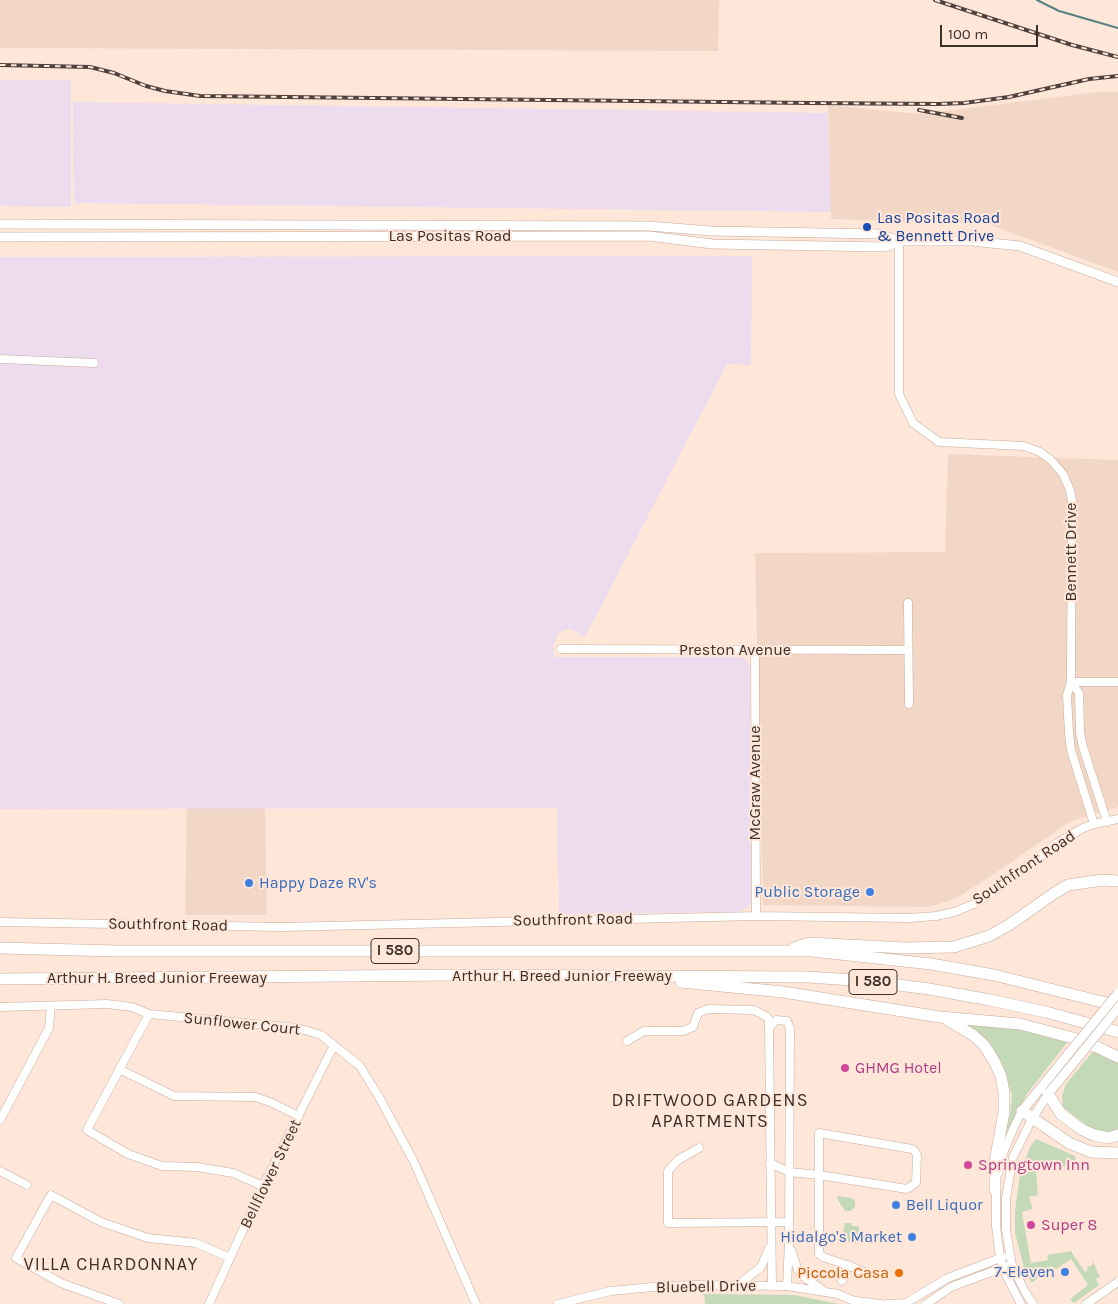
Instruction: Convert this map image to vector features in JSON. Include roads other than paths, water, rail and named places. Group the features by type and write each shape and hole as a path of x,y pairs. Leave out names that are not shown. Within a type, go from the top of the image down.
{"highway":[{"path":"790,950 809,943 906,948 954,947 989,936 1009,925 1052,894 1068,885 1103,880 1118,881"},
{"name":"Arthur H. Breed Junior Freeway","path":"0,948 117,951 790,950 871,956 931,964 1003,977 1118,1007"},
{"name":"Arthur H. Breed Junior Freeway","path":"0,979 447,975 622,977 738,975 807,977 868,981 929,989 1046,1012 1118,1032"},
{"path":"622,977 783,992 940,1017 1020,1024 1048,1030 1096,1047 1118,1058"},
{"path":"940,1017 966,1030 984,1046 1001,1076 1004,1093 1004,1112 994,1162 995,1190"},
{"path":"1048,1094 1060,1114 1081,1129 1094,1135 1108,1138 1118,1135"},
{"path":"1022,1112 1069,1143 1091,1152 1118,1153"}],"main road":[{"name":"Las Positas Road","path":"0,224 649,226 712,231 880,234 899,241"},
{"name":"Las Positas Road","path":"0,237 649,236 712,244 885,246 899,241 971,241 1020,246 1118,282"},
{"path":"1022,1112 1118,993"},
{"path":"1048,1094 1118,1007"}],"street":[{"name":"Bennett Drive","path":"899,241 899,394 914,423 939,442 1024,446 1040,452 1051,460 1063,474 1070,490 1072,501 1069,733 1071,750 1094,824"},
{"path":"0,359 94,363"},
{"path":"908,603 909,704"},
{"name":"Preston Avenue","path":"561,649 908,650"},
{"name":"McGraw Avenue","path":"755,650 756,916"},
{"name":"Bennett Drive","path":"1071,682 1079,693 1080,732 1083,747 1107,822"},
{"path":"1071,682 1118,682"},
{"name":"Southfront Road","path":"0,922 281,926 756,916 912,918 936,916 954,912 974,904 993,892 1057,843 1094,824 1118,819"},
{"name":"Sunflower Court","path":"0,1007 107,1004 132,1007 149,1014 298,1028 321,1035 360,1066 379,1097 414,1162 476,1304"},
{"path":"0,1120 49,1028 51,1006"},
{"path":"627,1040 644,1030 683,1031 694,1027 698,1013 708,1009 754,1010 769,1020 772,1286"},
{"path":"149,1014 87,1130 128,1154 162,1166 197,1167 233,1173 263,1186"},
{"path":"769,1028 776,1020 787,1021 790,1028 787,1286"},
{"name":"Bellflower Street","path":"209,1304 263,1186 334,1045"},
{"path":"119,1069 174,1096 255,1098 270,1102 299,1116"},
{"path":"1034,1304 1025,1292 1012,1265 1006,1230 1006,1198 1013,1157 1032,1119 1048,1094"},
{"path":"1021,1304 1000,1258 996,1226 995,1190 1003,1153 1022,1112"},
{"path":"770,1163 789,1172 819,1175 907,1189 916,1183 917,1155 912,1149 819,1134 819,1175 819,1254 864,1272"},
{"path":"699,1148 678,1160 668,1171 668,1222 789,1222"},
{"path":"0,1170 27,1185"},
{"path":"119,1304 61,1283 16,1258 51,1195 101,1222 148,1238 196,1243 230,1258"},
{"path":"737,1286 761,1267 771,1239"},
{"path":"789,1241 791,1253 798,1270 804,1277 824,1291"},
{"path":"887,1304 914,1302 948,1278 1010,1255"},
{"path":"842,1282 847,1265"},
{"path":"926,1304 951,1287 1012,1265"},
{"path":"1086,1304 1118,1282"},
{"name":"Bluebell Drive","path":"558,1304 611,1291 663,1286 787,1286 824,1291 857,1302 881,1304"}],"waterway":[{"path":"1037,0 1059,11 1118,28"}],"railway":[{"path":"935,0 1072,45 1118,57"},
{"path":"0,65 90,67 114,73 146,86 200,96 810,103 964,103 1009,97 1089,79 1118,76"},
{"path":"919,110 962,118"}],"place":[{"name":"Las Positas Road & Bennett Drive","path":"867,227"},
{"name":"Happy Daze RV's","path":"249,883"},
{"name":"Public Storage","path":"870,892"},
{"name":"GHMG Hotel","path":"845,1068"},
{"name":"Springtown Inn","path":"968,1165"},
{"name":"Bell Liquor","path":"896,1205"},
{"name":"Super 8","path":"1031,1225"},
{"name":"Hidalgo's Market","path":"912,1237"},
{"name":"7-Eleven","path":"1065,1272"},
{"name":"Piccola Casa","path":"899,1273"}],"district":[{"name":"DRIFTWOOD GARDENS APARTMENTS","path":"710,1111"},
{"name":"VILLA CHARDONNAY","path":"111,1265"}]}
